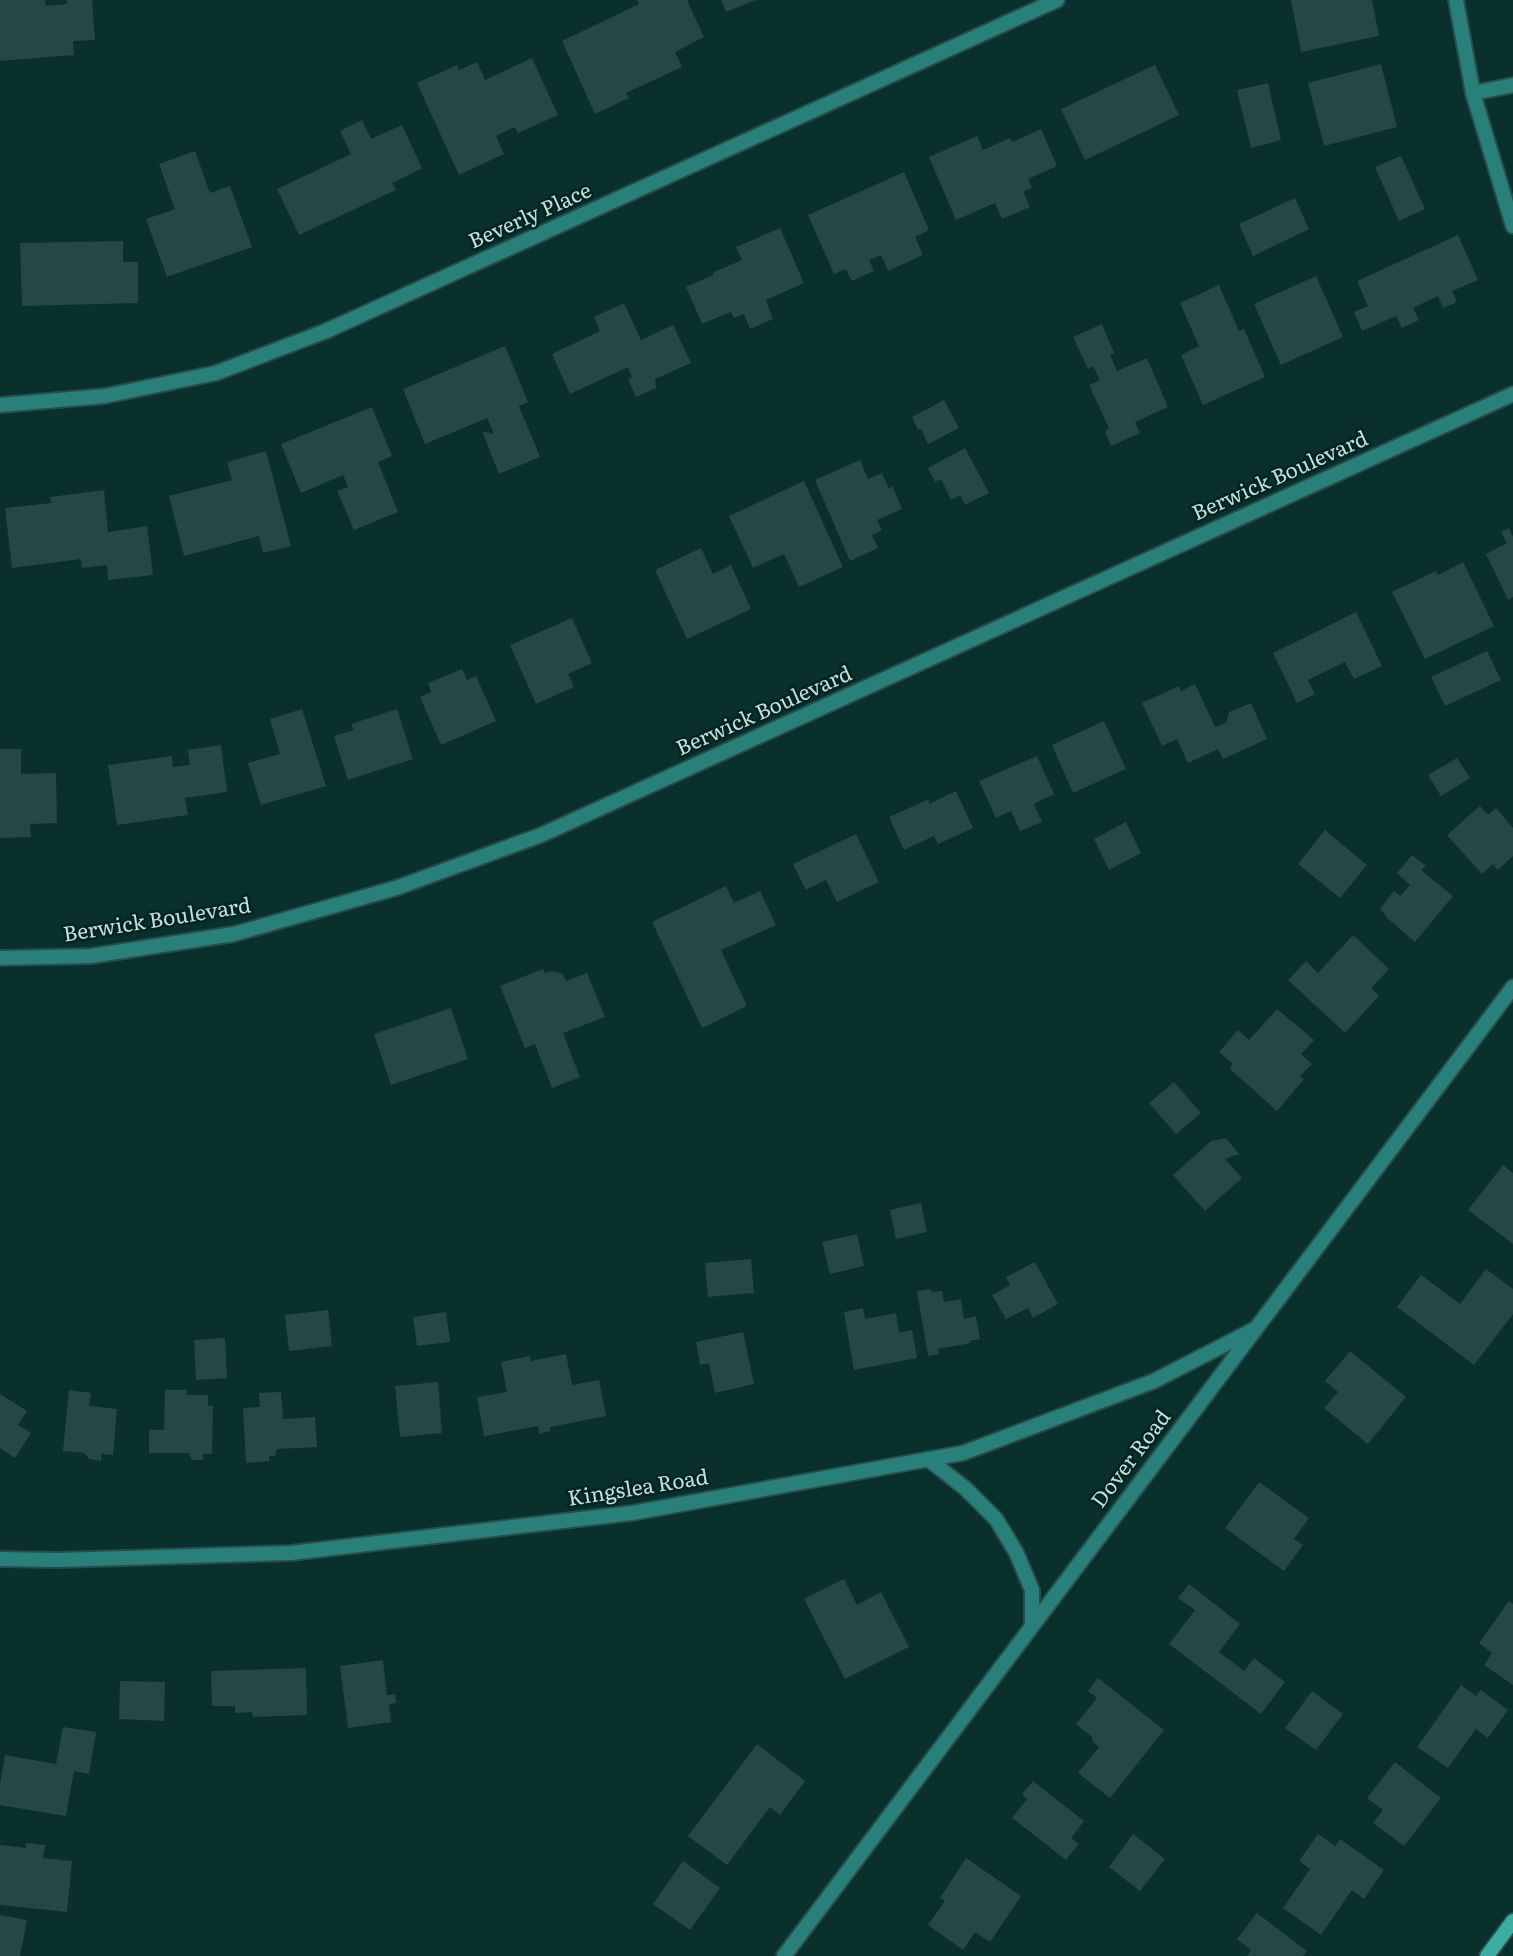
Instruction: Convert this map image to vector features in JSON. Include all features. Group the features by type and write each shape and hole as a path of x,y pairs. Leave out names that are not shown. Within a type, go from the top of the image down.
{"main road":[{"path":"1487,1956 1513,1921"}],"street":[{"name":"Beverly Place","path":"0,405 105,396 216,373 326,331 1057,0"},
{"path":"1456,0 1474,93 1513,226"},
{"path":"1474,93 1513,85"},
{"name":"Berwick Boulevard","path":"0,958 91,956 234,934 396,888 541,835 1513,394"},
{"name":"Dover Road","path":"784,1956 1513,987"},
{"name":"Kingslea Road","path":"0,1559 58,1560 291,1553 632,1513 928,1460 964,1453 1154,1381 1255,1329"},
{"path":"928,1460 965,1488 996,1519 1016,1552 1032,1590 1032,1625"}],"building":[{"path":"0,0 45,0 46,6 67,4 67,0 92,0 95,40 73,41 74,55 0,61"},
{"path":"637,0 687,0 704,37 675,52 682,67 626,93 629,98 595,114 562,41 639,4"},
{"path":"721,0 756,0 726,12"},
{"path":"1291,0 1372,0 1379,36 1301,52"},
{"path":"532,58 558,115 518,133 515,127 496,136 504,154 459,175 417,83 457,65 459,70 477,62 485,80"},
{"path":"1381,64 1397,127 1324,146 1308,83"},
{"path":"1155,65 1179,115 1085,160 1061,109"},
{"path":"1268,83 1281,140 1251,148 1237,90"},
{"path":"362,120 371,139 402,125 422,168 392,183 396,190 299,235 277,189 351,154 340,131"},
{"path":"1041,129 1057,166 1028,179 1032,188 1023,191 1030,207 1002,219 995,203 956,220 929,157 977,136 983,150 1010,138 1012,142"},
{"path":"195,151 210,193 230,186 252,247 167,277 146,219 175,209 159,164"},
{"path":"1401,156 1425,209 1399,221 1375,167"},
{"path":"904,172 929,230 915,237 923,255 888,271 881,255 869,260 874,271 852,281 846,269 834,274 808,215"},
{"path":"1295,198 1309,229 1253,256 1239,224"},
{"path":"780,228 804,283 766,300 773,319 750,329 744,314 734,318 731,312 702,324 686,287 742,260 736,247"},
{"path":"1458,235 1478,280 1452,291 1457,302 1443,308 1438,296 1413,308 1419,320 1402,328 1396,316 1362,331 1354,312 1368,306 1357,281"},
{"path":"123,241 123,262 138,262 138,303 22,306 20,243"},
{"path":"1316,276 1343,337 1281,365 1254,304"},
{"path":"1219,285 1239,331 1244,329 1265,377 1203,405 1181,355 1199,346 1180,303"},
{"path":"624,303 641,340 673,325 691,363 655,379 656,388 636,397 628,379 632,377 628,367 570,394 552,354 600,331 594,317"},
{"path":"1102,324 1114,353 1110,355 1117,371 1147,358 1168,407 1135,422 1140,433 1111,446 1105,432 1109,428 1089,385 1100,380 1093,366 1088,369 1073,337"},
{"path":"505,346 528,402 519,406 540,457 499,474 482,431 494,434 487,418 425,444 403,389"},
{"path":"944,400 959,428 928,444 912,417"},
{"path":"372,407 392,456 378,462 398,512 354,530 337,491 348,487 343,475 301,493 281,444"},
{"path":"965,448 989,493 965,505 960,495 951,500 941,479 935,482 928,468"},
{"path":"266,451 291,546 263,553 259,536 184,556 169,496 232,480 227,462"},
{"path":"860,460 868,479 882,473 889,489 892,485 902,509 877,520 882,530 872,535 878,548 850,561 815,480"},
{"path":"804,481 843,567 799,587 784,554 753,568 729,516"},
{"path":"104,490 108,532 147,526 153,575 108,580 107,565 82,568 81,559 12,568 5,508 51,503 50,497"},
{"path":"1509,528 1513,537 1513,597 1508,600 1486,554 1507,543 1501,532"},
{"path":"701,548 713,574 731,565 751,609 687,639 655,570"},
{"path":"1463,562 1494,626 1425,659 1392,592 1436,571 1438,575"},
{"path":"1356,612 1382,666 1354,679 1345,662 1308,680 1315,694 1297,703 1273,653"},
{"path":"572,618 592,663 568,674 574,687 536,704 510,645"},
{"path":"1487,651 1501,680 1445,706 1431,677"},
{"path":"462,669 467,680 476,676 496,721 441,745 420,697 431,692 428,683"},
{"path":"1195,684 1215,727 1226,723 1229,712 1251,703 1267,739 1223,759 1218,749 1188,763 1177,739 1162,746 1142,703 1179,686 1181,691"},
{"path":"302,709 326,786 261,805 248,763 280,754 270,719"},
{"path":"397,709 413,759 348,780 334,736 354,730 351,724"},
{"path":"1104,721 1126,769 1073,793 1052,745"},
{"path":"221,745 227,792 185,798 188,815 117,825 108,765 172,756 173,767 190,765 188,750"},
{"path":"0,749 21,749 21,774 56,773 57,823 30,824 31,837 0,838"},
{"path":"1037,756 1054,794 1034,804 1042,822 1020,831 1011,811 996,818 979,781"},
{"path":"1457,758 1470,778 1441,796 1428,775"},
{"path":"956,791 973,828 938,844 934,836 904,850 889,817 929,799 929,804"},
{"path":"1480,806 1488,815 1496,808 1513,828 1513,856 1498,870 1493,864 1482,874 1447,835"},
{"path":"1126,822 1141,853 1109,870 1094,839"},
{"path":"1325,830 1367,865 1340,898 1298,864"},
{"path":"856,834 879,882 837,902 826,880 806,890 793,864"},
{"path":"1412,855 1426,866 1421,870 1453,896 1415,942 1380,909 1394,891 1400,896 1410,885 1397,873"},
{"path":"726,886 734,903 760,891 776,925 721,950 747,1006 702,1028 652,922"},
{"path":"1353,935 1389,969 1371,988 1379,996 1345,1033 1288,980 1306,961 1318,973"},
{"path":"543,969 545,973 551,971 563,974 566,981 587,973 605,1017 563,1033 580,1077 552,1088 535,1044 525,1048 500,986"},
{"path":"451,1008 468,1059 391,1085 374,1034"},
{"path":"1277,1009 1314,1040 1301,1054 1312,1064 1300,1076 1304,1079 1277,1111 1230,1069 1232,1063 1219,1052 1238,1030 1249,1040"},
{"path":"1174,1082 1201,1113 1176,1134 1149,1103"},
{"path":"1226,1138 1239,1154 1225,1159 1242,1178 1205,1211 1173,1175 1211,1141"},
{"path":"1503,1165 1513,1173 1513,1244 1468,1210"},
{"path":"921,1203 927,1232 896,1239 890,1210"},
{"path":"857,1234 864,1266 830,1274 822,1242"},
{"path":"751,1259 754,1293 708,1297 705,1263"},
{"path":"1035,1262 1058,1304 1033,1318 1028,1308 1006,1319 992,1295 1010,1285 1006,1277"},
{"path":"1486,1269 1513,1289 1513,1314 1474,1365 1397,1307 1421,1275 1460,1304"},
{"path":"931,1289 931,1292 942,1291 944,1302 961,1299 964,1319 976,1316 980,1339 938,1349 939,1354 928,1356 917,1291"},
{"path":"863,1308 865,1319 896,1313 899,1333 912,1330 917,1358 854,1370 844,1312"},
{"path":"328,1310 332,1346 289,1351 285,1315"},
{"path":"446,1312 450,1342 417,1346 413,1317"},
{"path":"743,1332 754,1384 715,1393 709,1363 700,1365 696,1342"},
{"path":"225,1338 227,1378 196,1380 194,1340"},
{"path":"1350,1351 1406,1397 1368,1444 1324,1408 1338,1392 1325,1381"},
{"path":"566,1354 572,1385 599,1380 606,1416 550,1427 550,1431 539,1434 538,1426 484,1436 477,1397 507,1392 501,1362 530,1356 531,1361"},
{"path":"438,1382 442,1433 400,1437 395,1386"},
{"path":"69,1390 91,1393 89,1406 117,1409 113,1455 101,1454 101,1461 89,1459 84,1453 63,1451"},
{"path":"165,1390 187,1390 187,1395 208,1395 208,1406 213,1406 212,1454 203,1454 203,1460 192,1460 189,1453 149,1453 149,1430 164,1430"},
{"path":"281,1392 283,1419 315,1417 317,1447 277,1449 275,1456 269,1456 269,1461 246,1463 243,1408 260,1407 259,1393"},
{"path":"0,1394 27,1411 18,1425 31,1433 15,1458 0,1448"},
{"path":"1259,1482 1309,1518 1294,1539 1303,1545 1284,1571 1225,1528"},
{"path":"844,1579 857,1605 881,1592 909,1647 845,1679 804,1599"},
{"path":"1189,1584 1240,1624 1219,1652 1244,1671 1254,1658 1285,1682 1261,1714 1169,1644 1195,1610 1178,1598"},
{"path":"1509,1601 1513,1604 1513,1685 1484,1665 1492,1653 1479,1643"},
{"path":"383,1660 387,1695 395,1694 396,1703 389,1704 391,1722 348,1728 340,1666"},
{"path":"306,1668 307,1715 253,1717 252,1712 235,1713 235,1706 212,1706 211,1671"},
{"path":"1098,1678 1164,1730 1110,1798 1078,1773 1099,1747 1092,1737 1076,1724 1097,1698 1088,1691"},
{"path":"120,1681 165,1682 164,1721 119,1719"},
{"path":"1461,1685 1476,1696 1481,1690 1508,1710 1488,1738 1476,1729 1448,1768 1417,1747"},
{"path":"1312,1691 1343,1714 1316,1750 1285,1728"},
{"path":"63,1727 96,1732 89,1774 74,1771 66,1816 0,1805 5,1755 56,1764"},
{"path":"757,1744 805,1781 780,1815 770,1807 727,1865 688,1836"},
{"path":"1395,1762 1441,1798 1404,1846 1373,1823 1383,1810 1367,1798"},
{"path":"1033,1781 1084,1821 1071,1838 1079,1844 1066,1860 1012,1818 1027,1799 1022,1794"},
{"path":"1133,1834 1165,1859 1140,1891 1109,1867"},
{"path":"1318,1834 1335,1846 1340,1839 1384,1870 1364,1899 1352,1890 1321,1935 1283,1908 1310,1869 1299,1861"},
{"path":"26,1843 45,1845 43,1858 72,1861 67,1912 0,1905 0,1845 26,1848"},
{"path":"966,1858 1021,1896 990,1942 975,1932 963,1950 928,1925 945,1901 940,1898"},
{"path":"683,1861 720,1888 690,1930 653,1904"},
{"path":"1257,1913 1307,1951 1303,1956 1247,1956 1251,1950 1237,1939"},
{"path":"0,1915 27,1920 20,1956 0,1956"}]}
